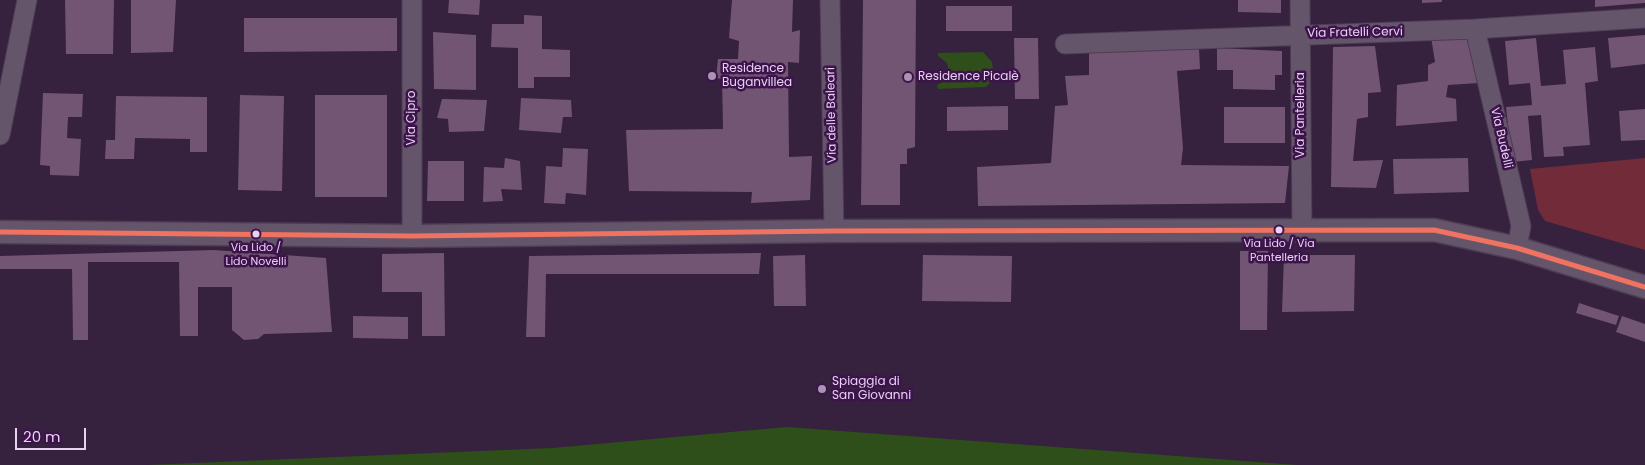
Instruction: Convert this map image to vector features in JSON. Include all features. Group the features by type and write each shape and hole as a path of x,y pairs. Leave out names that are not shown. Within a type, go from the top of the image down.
{"street":[{"path":"0,135 26,0"},
{"name":"Via Cipro","path":"412,0 412,236"},
{"name":"Via delle Baleari","path":"830,0 834,230"},
{"name":"Via Pantelleria","path":"1300,0 1302,230"},
{"name":"Via Fratelli Cervi","path":"1065,44 1475,29 1645,18"},
{"name":"Via Budelli","path":"1475,29 1521,226 1517,248"},
{"path":"0,232 412,236 834,230 1434,230 1517,248 1645,287"}],"shaded area":[{"path":"983,52 992,62 994,78 986,87 938,89 937,85 946,80 949,72 947,63 938,56 938,53"},
{"path":"1645,158 1645,250 1545,221 1538,210 1530,169"},
{"path":"787,427 1298,465 147,465 552,448"}],"building":[{"path":"65,0 114,0 113,54 66,54"},
{"path":"131,0 176,0 173,52 131,53"},
{"path":"449,0 480,0 479,15 448,13"},
{"path":"732,0 793,0 792,32 800,30 799,63 788,62 789,157 812,156 810,200 751,203 752,192 629,191 626,130 723,129 722,79 716,78 718,59 738,59 739,41 729,38"},
{"path":"863,0 916,0 915,147 907,149 907,164 900,164 900,205 861,205"},
{"path":"1238,0 1281,0 1281,13 1238,12"},
{"path":"1422,0 1442,0 1442,2 1422,3"},
{"path":"1595,0 1645,0 1645,3 1595,7"},
{"path":"946,6 1012,6 1012,31 946,31"},
{"path":"524,15 542,16 542,49 570,50 570,77 534,77 534,88 518,88 518,48 491,47 492,24 524,24"},
{"path":"244,18 397,18 397,51 244,52"},
{"path":"433,32 476,35 476,90 434,89"},
{"path":"1469,35 1480,83 1448,85 1446,97 1456,99 1457,121 1396,126 1397,85 1428,81 1428,65 1435,62 1431,37"},
{"path":"1645,35 1645,64 1611,68 1608,38"},
{"path":"1014,38 1038,38 1039,99 1015,99"},
{"path":"1536,38 1541,86 1566,84 1563,50 1595,47 1598,81 1585,83 1590,145 1563,147 1564,156 1544,157 1541,115 1528,116 1532,160 1512,162 1506,107 1532,105 1530,83 1509,85 1505,41"},
{"path":"1375,46 1381,92 1368,93 1368,117 1357,119 1353,161 1383,160 1376,188 1331,187 1333,47"},
{"path":"1199,48 1200,69 1177,71 1183,148 1181,165 1289,166 1285,203 978,206 977,167 1051,163 1055,106 1068,105 1065,76 1089,75 1089,53"},
{"path":"1217,48 1282,51 1282,75 1275,75 1275,90 1233,89 1233,70 1217,70"},
{"path":"43,93 83,94 82,117 68,117 67,138 81,139 79,176 50,175 50,166 40,165"},
{"path":"240,95 284,96 282,191 238,190"},
{"path":"315,95 387,95 387,197 315,197"},
{"path":"116,96 207,97 207,152 190,152 190,139 135,138 134,159 105,159 106,140 115,140"},
{"path":"521,98 571,100 572,117 563,117 561,133 519,130"},
{"path":"442,99 487,100 484,131 449,132 448,119 437,118"},
{"path":"1008,106 1008,130 947,131 947,107"},
{"path":"1224,107 1285,107 1285,143 1224,143"},
{"path":"1645,109 1645,140 1621,141 1619,111"},
{"path":"563,148 588,149 586,195 566,193 565,204 544,203 546,166 562,167"},
{"path":"505,158 520,161 522,190 501,189 503,201 483,202 484,167 504,168"},
{"path":"1468,158 1469,192 1394,194 1393,159"},
{"path":"428,161 464,161 464,201 427,201"},
{"path":"214,250 326,258 332,332 264,334 258,339 244,340 232,330 232,287 198,287 198,336 180,336 179,262 88,262 88,340 73,340 72,269 0,269 0,256"},
{"path":"1240,251 1268,251 1267,330 1240,330"},
{"path":"444,253 445,336 422,336 422,292 382,292 382,254"},
{"path":"761,253 759,274 546,274 545,337 526,337 529,256"},
{"path":"805,255 806,306 774,306 773,256"},
{"path":"923,255 1012,256 1011,302 922,301"},
{"path":"1284,255 1355,255 1354,311 1282,312"},
{"path":"1579,303 1619,316 1616,325 1576,313"},
{"path":"353,316 408,317 408,339 353,338"},
{"path":"1622,316 1645,324 1645,342 1616,332"}],"transit line":[{"path":"0,232 412,236 834,231 1434,230 1517,248 1645,287"}],"place":[{"name":"Residence Buganvillea","path":"712,76"},
{"name":"Residence Picalè","path":"908,77"},
{"name":"Via Lido / Via Pantelleria","path":"1279,230"},
{"name":"Via Lido / Lido Novelli","path":"256,234"},
{"name":"Spiaggia di San Giovanni","path":"822,389"}]}
